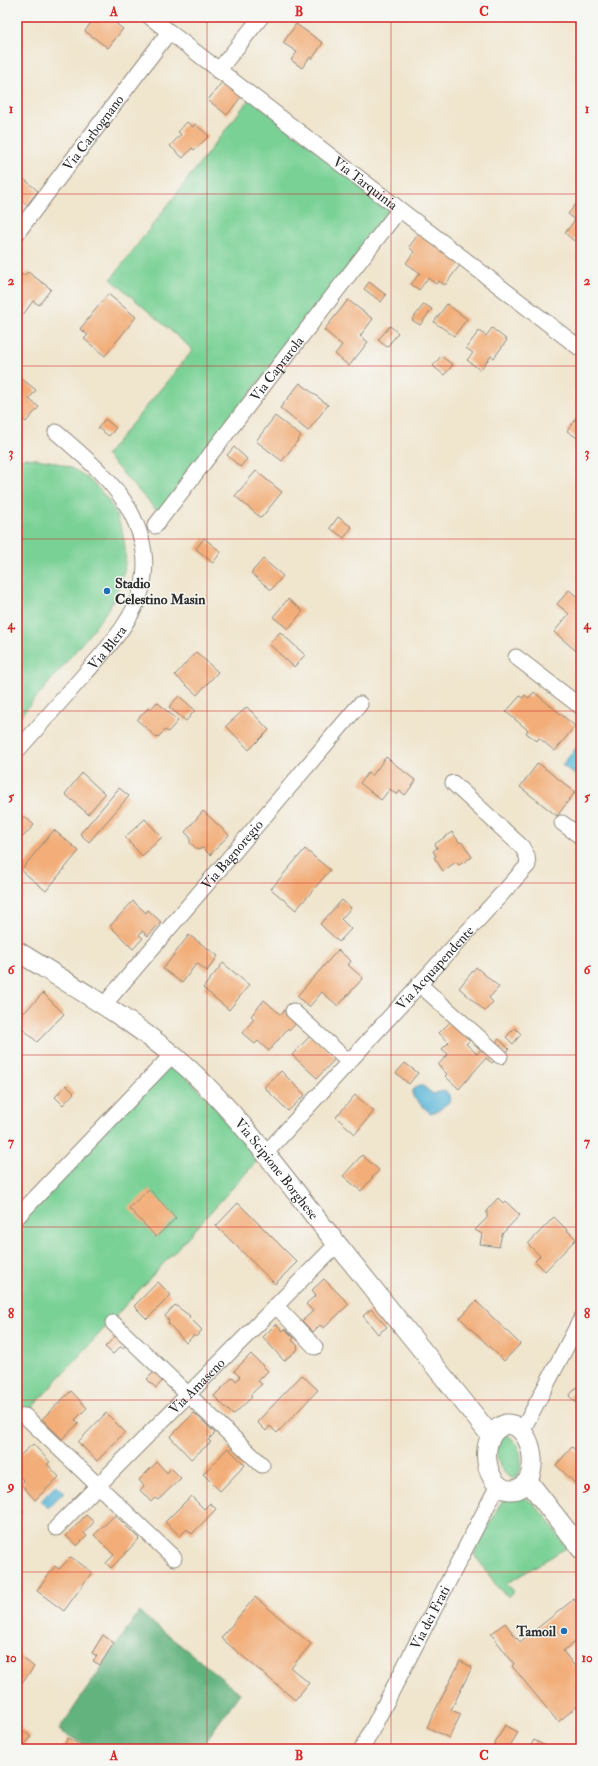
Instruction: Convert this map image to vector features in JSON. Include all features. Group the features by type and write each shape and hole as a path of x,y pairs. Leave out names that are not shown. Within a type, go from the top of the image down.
{"main road":[{"name":"Via Scipione Borghese","path":"17,952 104,1006 172,1055 214,1094 265,1154 491,1436"},
{"path":"506,1424 514,1425 522,1431 528,1444 532,1463 528,1481 520,1488 512,1490 502,1489 491,1474 487,1460 487,1447 491,1436 497,1429 506,1424"},
{"path":"528,1481 581,1549"}],"street":[{"name":"Via Tarquinia","path":"150,17 218,71 581,349"},
{"path":"218,71 261,17"},
{"name":"Via Carbognano","path":"17,233 169,32"},
{"name":"Via Caprarola","path":"155,526 399,210"},
{"name":"Via Blera","path":"17,751 121,632 136,606 143,580 142,543 128,508 100,472 56,432"},
{"path":"516,658 581,707"},
{"name":"Via Bagnoregio","path":"104,1006 360,704"},
{"name":"Via Acquapendente","path":"265,1154 528,865 527,856 522,847 453,783"},
{"path":"562,822 581,837"},
{"path":"420,984 500,1056"},
{"path":"293,1011 349,1062"},
{"path":"17,1217 172,1055"},
{"name":"Via Amaseno","path":"56,1528 337,1244"},
{"path":"276,1306 315,1347"},
{"path":"522,1431 581,1318"},
{"path":"113,1323 262,1465"},
{"path":"25,1416 174,1558"},
{"name":"Via dei Frati","path":"362,1749 498,1485"}],"green space":[{"path":"250,98 392,210 158,512 106,455 193,350 111,279"},
{"name":"Stadio Celestino Masin","path":"17,459 40,459 62,465 82,474 91,481 107,499 115,512 122,530 125,553 124,570 120,586 104,615 94,629 17,720"},
{"path":"170,1062 207,1097 257,1161 17,1424 17,1224"},
{"path":"504,1435 510,1437 514,1441 518,1446 520,1453 521,1467 515,1478 506,1475 498,1461 497,1444 501,1436"},
{"path":"521,1496 529,1500 542,1512 566,1548 506,1584 514,1591 509,1597 499,1589 474,1554 500,1504 509,1497"},
{"path":"139,1612 240,1693 200,1749 91,1749 59,1730"}],"water":[{"path":"581,742 581,767 575,775 562,765"},
{"path":"418,1086 423,1086 433,1094 445,1090 449,1095 450,1101 438,1111 430,1113 413,1097 413,1090"},
{"path":"56,1485 64,1492 48,1508 41,1501"}],"building":[{"path":"95,17 108,17 123,29 108,48 85,31"},
{"path":"296,24 323,43 312,59 310,57 302,68 291,60 297,52 283,43"},
{"path":"225,78 244,93 227,115 208,100"},
{"path":"187,122 193,127 195,124 209,136 194,150 192,148 183,158 170,146 181,134 178,132"},
{"path":"17,173 38,191 27,205 17,197"},
{"path":"580,199 581,240 577,237 574,241 565,233 575,220 568,214"},
{"path":"422,229 463,261 445,285 439,281 436,284 428,278 419,290 411,284 420,273 406,263 414,252 409,247"},
{"path":"28,272 51,289 39,305 33,301 17,323 17,276 19,278 22,274 24,276"},
{"path":"369,282 386,295 381,302 364,289"},
{"path":"108,294 136,317 105,356 84,339 88,335 80,329"},
{"path":"348,300 373,319 360,336 368,342 349,366 335,354 342,345 324,330"},
{"path":"424,304 432,309 420,325 412,320"},
{"path":"447,304 467,319 454,336 434,322"},
{"path":"390,326 398,333 387,347 378,340"},
{"path":"492,328 507,340 494,358 491,356 480,370 467,360 473,353 466,348 479,331 486,336"},
{"path":"441,356 453,365 444,375 433,366"},
{"path":"17,375 36,390 29,399 39,407 26,422 17,415"},
{"path":"300,383 328,405 308,431 280,408"},
{"path":"578,415 581,417 580,440 567,431"},
{"path":"275,416 301,436 282,461 256,441"},
{"path":"105,419 116,428 109,436 98,428"},
{"path":"234,447 247,459 240,467 227,455"},
{"path":"256,471 282,492 261,518 235,496"},
{"path":"338,517 352,527 344,538 330,528"},
{"path":"204,538 221,552 213,563 196,549"},
{"path":"263,559 283,576 271,590 251,573"},
{"path":"569,590 581,600 581,603 576,610 581,614 581,655 554,632 569,614 557,604"},
{"path":"288,599 303,611 288,629 273,617"},
{"path":"280,632 305,655 294,667 269,644"},
{"path":"196,652 218,672 197,695 175,675"},
{"path":"534,692 575,726 555,751 539,738 537,741 526,733 528,730 506,712 520,696 523,698 525,695 529,698"},
{"path":"179,696 195,710 186,721 169,707"},
{"path":"157,702 178,721 168,732 165,730 157,738 137,720 148,708 150,710"},
{"path":"247,707 269,730 249,750 226,726"},
{"path":"386,757 416,781 405,795 400,791 397,795 390,789 381,800 360,783 368,773 372,776"},
{"path":"538,763 575,792 557,816 520,787"},
{"path":"82,773 105,794 88,814 65,794"},
{"path":"119,788 129,796 89,842 80,834"},
{"path":"203,811 229,835 210,855 203,848 198,850 190,843 190,837 185,832"},
{"path":"24,816 34,825 23,837 17,832 17,824"},
{"path":"145,819 162,837 142,856 125,837"},
{"path":"54,830 79,851 46,891 21,870"},
{"path":"452,832 460,843 462,842 472,857 459,865 456,862 443,871 434,857 436,856 433,851 437,848 435,844"},
{"path":"305,849 330,870 296,910 271,889"},
{"path":"342,900 351,908 341,919 351,929 339,942 320,924"},
{"path":"133,901 146,913 148,910 161,922 148,936 142,931 139,935 143,938 133,949 110,926"},
{"path":"189,935 218,956 207,971 197,963 182,983 163,969"},
{"path":"338,950 351,961 348,965 363,978 338,1006 322,992 309,1007 297,996"},
{"path":"223,963 249,985 229,1010 203,988"},
{"path":"476,967 499,987 489,998 493,1002 485,1011 459,988"},
{"path":"43,993 64,1014 37,1042 17,1023 17,1020"},
{"path":"264,1000 281,1015 285,1010 298,1021 290,1030 288,1028 269,1051 258,1041 255,1044 242,1033 254,1019 251,1016"},
{"path":"450,1022 470,1040 466,1044 477,1054 484,1046 497,1058 492,1063 486,1058 459,1089 445,1076 447,1074 438,1065 448,1054 442,1049 449,1042 439,1033"},
{"path":"515,1028 521,1034 513,1044 506,1037"},
{"path":"311,1035 336,1058 317,1078 292,1055"},
{"path":"499,1039 509,1049 505,1054 495,1044"},
{"path":"405,1063 418,1073 409,1084 396,1073"},
{"path":"281,1071 305,1095 288,1111 264,1087"},
{"path":"66,1085 74,1093 63,1105 55,1097"},
{"path":"355,1095 374,1111 355,1134 336,1117"},
{"path":"362,1155 379,1170 361,1191 343,1176"},
{"path":"149,1189 176,1218 156,1237 129,1208"},
{"path":"498,1198 503,1203 505,1201 520,1215 502,1234 499,1247 480,1244 482,1234 475,1230 487,1218 487,1210"},
{"path":"238,1203 297,1262 275,1284 216,1226"},
{"path":"554,1217 576,1239 545,1271 535,1261 540,1256 528,1244"},
{"path":"324,1279 349,1304 324,1328 320,1325 313,1332 302,1321 313,1311 306,1304 316,1295 312,1290"},
{"path":"158,1282 171,1295 147,1319 134,1306"},
{"path":"476,1301 520,1344 504,1361 460,1318"},
{"path":"175,1305 190,1316 189,1317 202,1330 196,1337 194,1335 186,1343 168,1323 169,1321 165,1316"},
{"path":"371,1309 387,1327 378,1334 363,1316"},
{"path":"276,1324 283,1331 285,1329 294,1338 292,1340 298,1346 298,1349 284,1361 263,1337"},
{"path":"118,1333 128,1342 123,1348 120,1347 113,1354 105,1347"},
{"path":"251,1354 268,1371 258,1381 262,1384 250,1395 252,1397 233,1415 214,1396 233,1377 236,1381 240,1377 234,1371"},
{"path":"156,1370 165,1378 156,1388 147,1379"},
{"path":"302,1375 318,1390 277,1433 270,1426 266,1431 257,1422"},
{"path":"580,1383 581,1384 581,1407 569,1396"},
{"path":"71,1391 87,1408 75,1420 79,1423 62,1439 42,1419"},
{"path":"106,1413 125,1432 97,1461 78,1442"},
{"path":"194,1413 215,1433 208,1440 211,1442 191,1459 170,1437"},
{"path":"33,1444 50,1462 47,1464 59,1477 35,1500 21,1484 24,1481 17,1474 17,1458"},
{"path":"572,1447 581,1456 581,1484 579,1487 556,1465"},
{"path":"228,1448 245,1465 220,1491 203,1474"},
{"path":"157,1462 167,1473 171,1468 181,1478 158,1500 155,1498 151,1502 140,1490 144,1486 139,1480"},
{"path":"191,1496 204,1509 210,1503 216,1509 192,1534 187,1529 180,1536 165,1522"},
{"path":"17,1501 21,1504 18,1508 23,1512 17,1519"},
{"path":"86,1515 94,1522 84,1533 87,1536 77,1546 66,1536"},
{"path":"115,1515 139,1539 111,1568 106,1563 114,1555 94,1535"},
{"path":"71,1557 92,1572 64,1611 37,1591 55,1566 59,1569"},
{"path":"255,1597 311,1644 291,1668 309,1683 295,1700 221,1638"},
{"path":"574,1599 581,1609 581,1638 563,1651 581,1674 581,1703 558,1722 512,1666 514,1664 491,1634 505,1623 520,1642"},
{"path":"103,1635 114,1643 100,1665 93,1661 97,1656 92,1653"},
{"path":"17,1653 34,1667 17,1689"},
{"path":"460,1661 472,1667 451,1710 461,1714 449,1738 427,1727"},
{"path":"505,1725 518,1732 509,1749 492,1749"},
{"path":"17,1726 31,1737 21,1749 17,1749"},
{"path":"68,1738 87,1749 62,1749"},
{"path":"534,1740 551,1749 529,1749"}],"place":[{"name":"Stadio Celestino Masin","path":"107,591"},
{"name":"Tamoil","path":"564,1631"}]}
